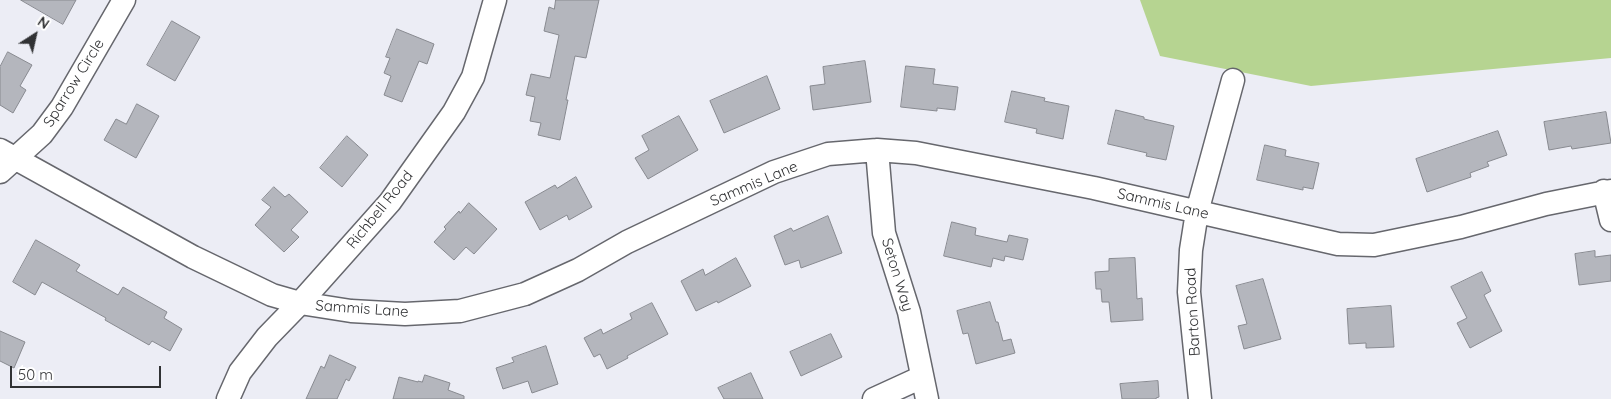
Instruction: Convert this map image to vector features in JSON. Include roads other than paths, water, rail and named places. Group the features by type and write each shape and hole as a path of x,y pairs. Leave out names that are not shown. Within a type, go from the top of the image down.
{"street":[{"name":"Sparrow Circle","path":"5,160 42,134 62,107 124,0"},
{"name":"Richbell Road","path":"228,399 240,372 267,337 300,304 390,202 454,112 473,77 495,0"},
{"name":"Barton Road","path":"1200,399 1189,292 1191,250 1197,212 1233,80"},
{"name":"Sammis Lane","path":"5,160 193,257 272,295 300,304 351,311 405,314 460,311 524,294 578,270 627,242 774,172 828,154 877,150 925,155 1094,188 1338,244 1374,245 1461,227 1546,204 1608,191"},
{"name":"Seton Way","path":"877,150 884,234 909,312 927,399"},
{"path":"1608,191 1611,220"},
{"path":"874,399 922,377"}]}
